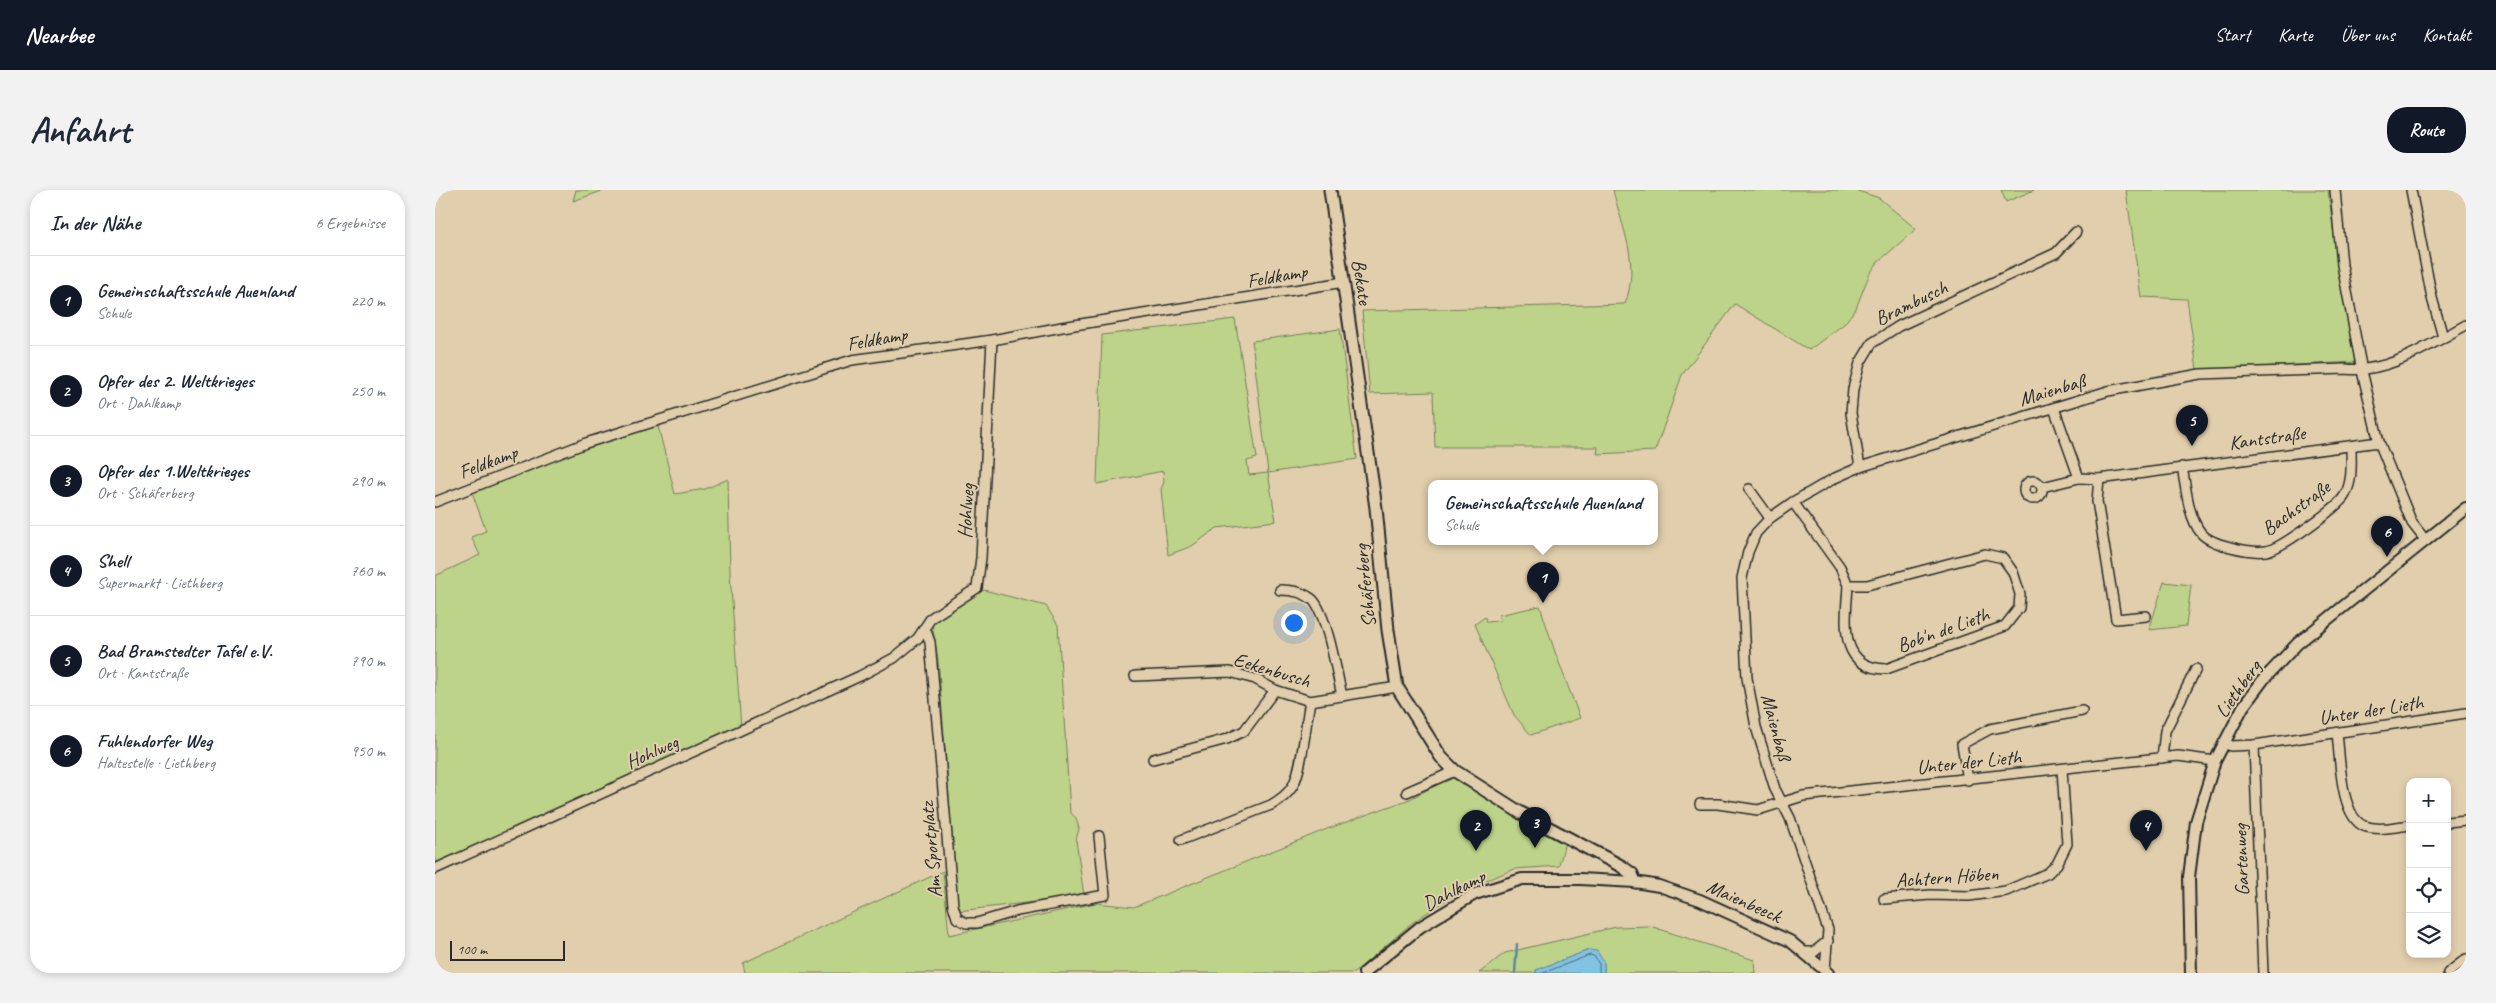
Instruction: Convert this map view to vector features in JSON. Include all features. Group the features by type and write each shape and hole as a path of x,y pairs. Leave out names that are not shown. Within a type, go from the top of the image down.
{"main road":[{"name":"Bekate","path":"1330,190 1358,380"},
{"name":"Schäferberg","path":"1358,380 1381,553 1388,630 1397,687 1441,757 1455,771 1521,813 1621,866 1632,874 1635,882"}],"street":[{"path":"2335,190 2342,265 2362,371 2379,442 2410,519 2426,540"},
{"path":"2411,190 2431,290 2443,337"},
{"name":"Brambusch","path":"1860,467 1851,413 1852,397 1860,363 1872,343 1899,326 2056,253 2076,232"},
{"name":"Feldkamp","path":"435,502 586,442 852,360 992,340 1343,282"},
{"path":"2362,371 2415,353 2466,325"},
{"name":"Hohlweg","path":"435,869 720,741 881,665 906,649 920,636 931,618 977,588 981,558 992,340"},
{"name":"Maienbaß","path":"1826,972 1828,930 1800,845 1790,818 1781,802 1756,727 1749,692 1742,578 1748,552 1756,534 1770,518 1793,502 1835,478 1860,467 2130,386 2200,374 2346,369 2362,371"},
{"path":"2054,408 2079,478"},
{"name":"Kantstraße","path":"2042,487 2079,478 2099,479 2379,442"},
{"name":"Bachstraße","path":"2182,467 2191,509 2202,534 2217,543 2264,552 2281,546 2339,504 2350,484 2351,446"},
{"path":"2099,479 2097,501 2116,619 2146,616"},
{"path":"1749,489 1770,518"},
{"path":"1793,502 1840,568 1848,585"},
{"name":"Liethberg","path":"2191,973 2189,900 2191,855 2196,822 2215,761 2223,742 2253,693 2285,656 2334,613 2462,511"},
{"name":"Bob'n de Lieth","path":"1994,555 2003,558 2018,581 2020,594 2019,608 2009,622 1995,632 1886,670 1874,669 1858,660 1849,645 1845,621 1848,585 1867,585 1976,556 1994,555"},
{"path":"1280,590 1303,594 1313,601 1323,618 1342,696"},
{"name":"Am Sportplatz","path":"925,628 930,642 953,906 957,918 966,923 977,923 1017,911 1105,895 1099,836"},
{"path":"2162,758 2165,731 2196,669"},
{"name":"Eekenbusch","path":"1135,676 1230,672 1255,679 1275,690 1310,701 1397,687"},
{"path":"1153,759 1227,739 1244,730 1275,690"},
{"path":"1181,840 1271,805 1283,798 1294,786 1298,772 1310,701"},
{"path":"1968,780 1962,744 1990,729 2082,711"},
{"name":"Unter der Lieth","path":"2223,742 2231,746 2254,745 2466,713"},
{"path":"2337,733 2345,800 2355,819 2363,825 2377,829 2406,825"},
{"name":"Gartenweg","path":"2254,745 2263,973"},
{"name":"Unter der Lieth","path":"1700,804 1718,804 1758,810 1803,796 2162,758 2189,756 2215,761"},
{"name":"Achtern Höben","path":"1884,899 1930,895 1969,896 2006,891 2048,873 2057,864 2067,844 2062,769"},
{"path":"1407,792 1455,771"},
{"path":"2451,822 2466,820"},
{"name":"Dahlkamp","path":"1364,973 1420,927 1475,894 1522,879 1580,879 1635,882"},
{"name":"Maienbeeck","path":"1635,882 1659,886 1739,916 1790,941 1826,972"},
{"path":"1805,952 1814,952 1828,941"},
{"path":"2449,973 2466,959"}],"green space":[{"path":"576,190 605,190 573,201"},
{"path":"1613,190 1855,190 1879,198 1916,229 1878,262 1869,275 1856,308 1844,324 1809,350 1735,304 1682,375 1655,451 1597,454 1598,447 1435,447 1433,392 1370,394 1362,311 1625,304 1631,275 1630,261 1625,233"},
{"path":"2001,190 2034,190 2006,202"},
{"path":"2126,190 2328,190 2340,280 2355,362 2197,370 2187,299 2141,297"},
{"path":"1235,319 1257,458 1247,461 1249,475 1268,473 1276,521 1217,528 1192,546 1168,555 1161,489 1164,482 1163,471 1097,484 1102,335"},
{"path":"1340,329 1357,459 1268,473 1252,341"},
{"path":"658,426 675,494 705,489 728,479 730,573 741,728 554,810 435,865 435,576 480,555 471,537 486,531 472,492 585,448"},
{"path":"2164,582 2191,585 2186,626 2149,630"},
{"path":"984,590 1046,606 1058,625 1070,812 1076,818 1079,829 1076,840 1084,896 958,911 938,659 932,624"},
{"path":"1540,606 1580,718 1531,735 1514,715 1475,624 1485,617 1486,622 1500,621 1499,615"},
{"path":"1455,775 1517,819 1565,842 1559,866 1515,869 1461,890 1413,922 1354,973 745,973 743,963 943,871 949,935 1096,903 1134,907 1327,829 1410,799"},
{"path":"1650,926 1754,960 1755,973 1604,973 1604,963 1589,950 1536,970 1536,973 1479,973 1505,953 1616,927"}],"water":[{"path":"1589,950 1597,951 1604,963 1604,973 1536,973 1536,970"}],"waterway":[{"path":"1515,973 1517,944"}],"place":[{"name":"Bad Bramstedter Tafel e.V.","path":"2192,446"},
{"name":"Fuhlendorfer Weg","path":"2387,557"},
{"name":"Gemeinschaftsschule Auenland","path":"1543,603"},
{"name":"Opfer des 1.Weltkrieges","path":"1535,848"},
{"name":"Opfer des 2. Weltkrieges","path":"1476,851"},
{"name":"Shell","path":"2146,851"}]}
